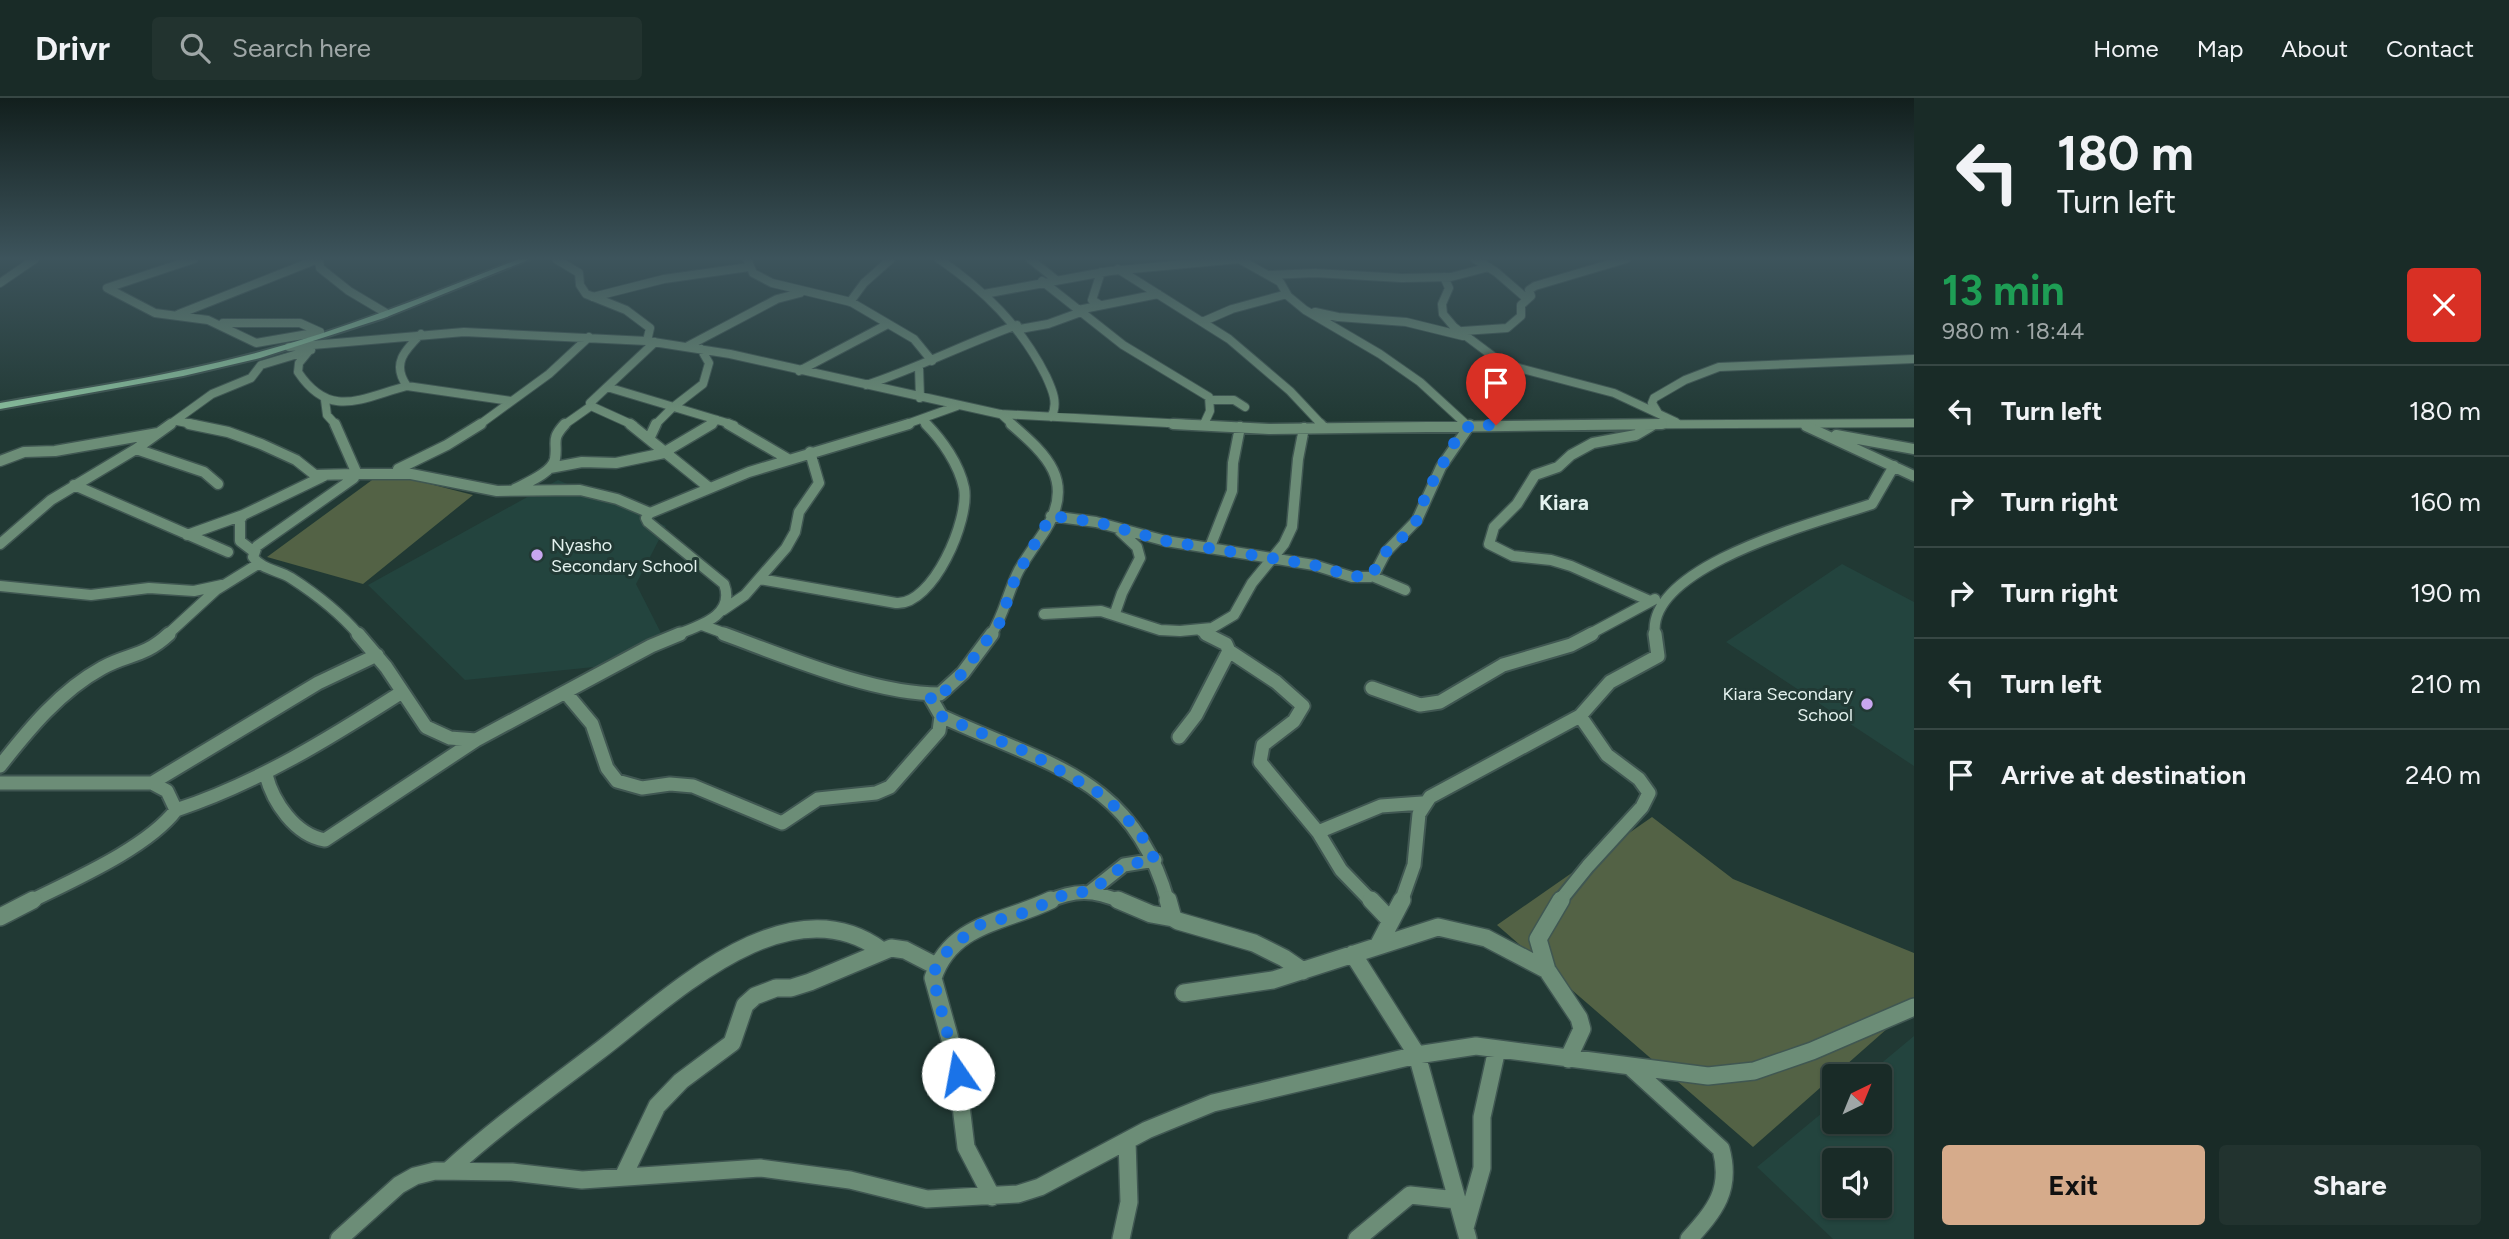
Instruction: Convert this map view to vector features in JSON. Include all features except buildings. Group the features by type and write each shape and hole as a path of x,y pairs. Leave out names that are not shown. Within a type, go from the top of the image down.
{"main road":[{"path":"0,407 195,369 289,347 386,313"}],"street":[{"path":"154,312 246,326 288,322 310,326 321,334"},
{"path":"178,314 182,312"},
{"path":"550,468 555,459 554,442 560,427 590,406 651,342 650,328 630,312"},
{"path":"688,346 752,312"},
{"path":"868,312 919,341 932,361"},
{"path":"1003,312 1019,327 1042,367 1053,392 1055,413 1051,418"},
{"path":"866,385 919,367 975,340 1019,327 1048,324 1076,312"},
{"path":"1081,312 1135,353 1195,387 1210,400 1234,400 1245,407"},
{"path":"1187,312 1229,339 1290,391 1324,428"},
{"path":"1202,322 1225,312"},
{"path":"1308,312 1390,361 1420,382 1469,425"},
{"path":"1315,312 1338,317 1406,322 1466,335 1510,327 1521,316 1521,312"},
{"path":"1443,312 1450,323 1483,349 1509,364 1614,393 1680,424"},
{"path":"208,320 256,344 321,334"},
{"path":"799,371 888,324"},
{"path":"0,544 42,507 74,485 136,449 212,394 251,378 261,365 312,349 421,334 464,332 589,337 688,346 958,406 1000,414 1051,418 1304,429 1469,425 1914,423"},
{"path":"407,386 397,371 397,365 402,353 421,334"},
{"path":"177,421 228,432 282,453 312,474 356,474 395,470 435,453 511,401 556,368 589,337"},
{"path":"289,347 312,349"},
{"path":"312,349 299,363 298,372 305,383 325,400 340,403 407,386 511,401"},
{"path":"650,437 655,423 700,387 707,378 709,363 701,349"},
{"path":"1658,413 1652,403 1654,398 1686,377 1712,369 1914,359"},
{"path":"919,367 920,398"},
{"path":"607,387 675,406 743,430 788,459"},
{"path":"325,400 327,415 337,426 338,435 356,474"},
{"path":"1204,424 1210,411 1210,400"},
{"path":"590,406 637,426 707,486"},
{"path":"723,610 727,592 724,584 648,522 646,518 650,513 707,486 810,452 922,420 958,406"},
{"path":"702,625 823,667 912,694 942,693 954,684 999,624 1016,576 1051,516 1059,494 1057,479 1028,436 1000,414"},
{"path":"511,491 550,468 589,462 616,463 668,451 717,420"},
{"path":"760,579 896,603 906,604 920,596 958,530 965,497 964,488 944,447 933,430 922,420"},
{"path":"1650,601 1571,566 1503,552 1489,544 1488,538 1495,526 1519,503 1535,475 1558,467 1571,455 1593,443 1636,435 1653,424"},
{"path":"1801,424 1914,476"},
{"path":"1372,576 1376,563 1417,520 1427,492 1456,440 1469,425"},
{"path":"1210,547 1233,491 1233,463 1240,427"},
{"path":"1044,614 1083,610 1115,614 1160,630 1212,628 1234,615 1269,559 1284,544 1292,527 1298,459 1304,429"},
{"path":"1815,431 1914,449"},
{"path":"0,461 23,452 55,451 160,432"},
{"path":"136,449 204,472 218,484"},
{"path":"266,775 270,793 279,807 310,837 325,840 476,740 651,646 702,625 745,595 786,548 795,532 799,512 819,483 810,452"},
{"path":"1372,688 1404,701 1430,705 1503,665 1571,645 1650,601 1674,591 1720,557 1872,504 1894,466"},
{"path":"395,470 474,487 511,491 572,489 628,502 650,513"},
{"path":"253,551 356,474"},
{"path":"187,535 243,515 327,475"},
{"path":"74,485 228,552"},
{"path":"243,515 240,520 240,541 253,551"},
{"path":"1051,516 1157,539 1314,565 1352,576 1372,576 1405,590"},
{"path":"1115,614 1123,590 1141,563 1142,557 1134,544 1116,528"},
{"path":"253,551 253,557 258,564 290,576 326,606 340,613 377,655 417,718 436,734 462,741 476,740"},
{"path":"0,766 29,730 69,689 105,666 146,652 227,584 258,564"},
{"path":"0,586 91,595 149,588 194,591 227,584"},
{"path":"1318,832 1381,806 1422,803 1580,716 1610,682 1658,656 1654,628 1674,591"},
{"path":"1198,630 1226,644 1229,651 1276,682 1303,706 1300,715 1262,746 1260,762 1318,832 1341,870 1390,920"},
{"path":"1179,737 1196,715 1229,651"},
{"path":"152,783 318,683 377,655"},
{"path":"0,917 131,846 170,822 176,810 226,794 266,775 402,692"},
{"path":"566,692 592,724 607,768 617,781 642,788 670,784 693,786 782,823 818,799 876,793 890,787 939,731 941,716 929,695"},
{"path":"941,716 1031,754 1090,787 1123,814 1142,837 1155,860 1173,918"},
{"path":"1568,1059 1582,1030 1579,1018 1548,970 1538,939 1552,912 1640,811 1649,793 1639,779 1607,754 1580,716"},
{"path":"0,783 152,783 167,792 176,810"},
{"path":"1379,944 1412,875 1417,817 1422,803"},
{"path":"1090,892 1124,865 1155,860"},
{"path":"992,1197 966,1147 955,1057 933,978 936,966 949,949 979,925 1027,912 1070,892 1090,892 1150,915 1173,918 1198,928 1254,942 1285,957 1303,971"},
{"path":"1184,993 1273,980 1379,944 1444,927 1486,937 1548,970"},
{"path":"449,1170 540,1093 707,969 741,948 823,928 842,929 859,935 881,950"},
{"path":"623,1177 657,1106 681,1082 732,1043 745,1005 763,992 810,982 891,948 905,950 936,966"},
{"path":"1353,954 1417,1055 1467,1234"},
{"path":"339,1239 399,1185 415,1176 449,1170 512,1172 582,1180 760,1168 850,1180 927,1199 1018,1194 1040,1187 1128,1141 1213,1103 1417,1055 1476,1046 1708,1076 1754,1071 1812,1051 1914,1007"},
{"path":"1467,1234 1482,1168 1482,1116 1497,1049"},
{"path":"1631,1067 1721,1149 1726,1162 1726,1177 1718,1206 1689,1239"},
{"path":"1121,1239 1129,1219 1132,1197 1128,1141"},
{"path":"1357,1239 1410,1195 1457,1200"}],"shaded area":[{"name":"Nyasho Secondary School","path":"558,480 666,526 636,584 661,633 604,666 465,680 368,585"},
{"name":"Kiara Secondary School","path":"1842,564 1914,602 1914,766 1726,642"},
{"path":"1914,1036 1914,1239 1833,1239 1757,1167 1822,1113 1822,1134 1892,1134 1892,1064 1880,1064"}],"green space":[{"path":"383,472 473,495 363,584 267,557"},
{"path":"1652,817 1733,879 1914,953 1914,1005 1847,1064 1822,1064 1822,1086 1753,1147 1497,925"}],"place":[{"name":"Nyasho Secondary School","path":"537,555"},
{"name":"Kiara Secondary School","path":"1867,704"}],"district":[{"name":"Kiara","path":"1564,502"}],"route":[{"path":"958,1074 933,978 936,966 949,949 968,931 979,925 1027,912 1070,892 1090,892 1128,863 1155,860 1142,837 1114,804 1101,794 1080,779 1031,754 941,716 929,695 942,693 954,684 999,624 1007,595 1016,576 1051,516 1096,522 1166,541 1314,565 1359,578 1370,577 1374,575 1376,563 1417,520 1427,492 1451,454 1456,440 1470,425 1496,425"}]}
